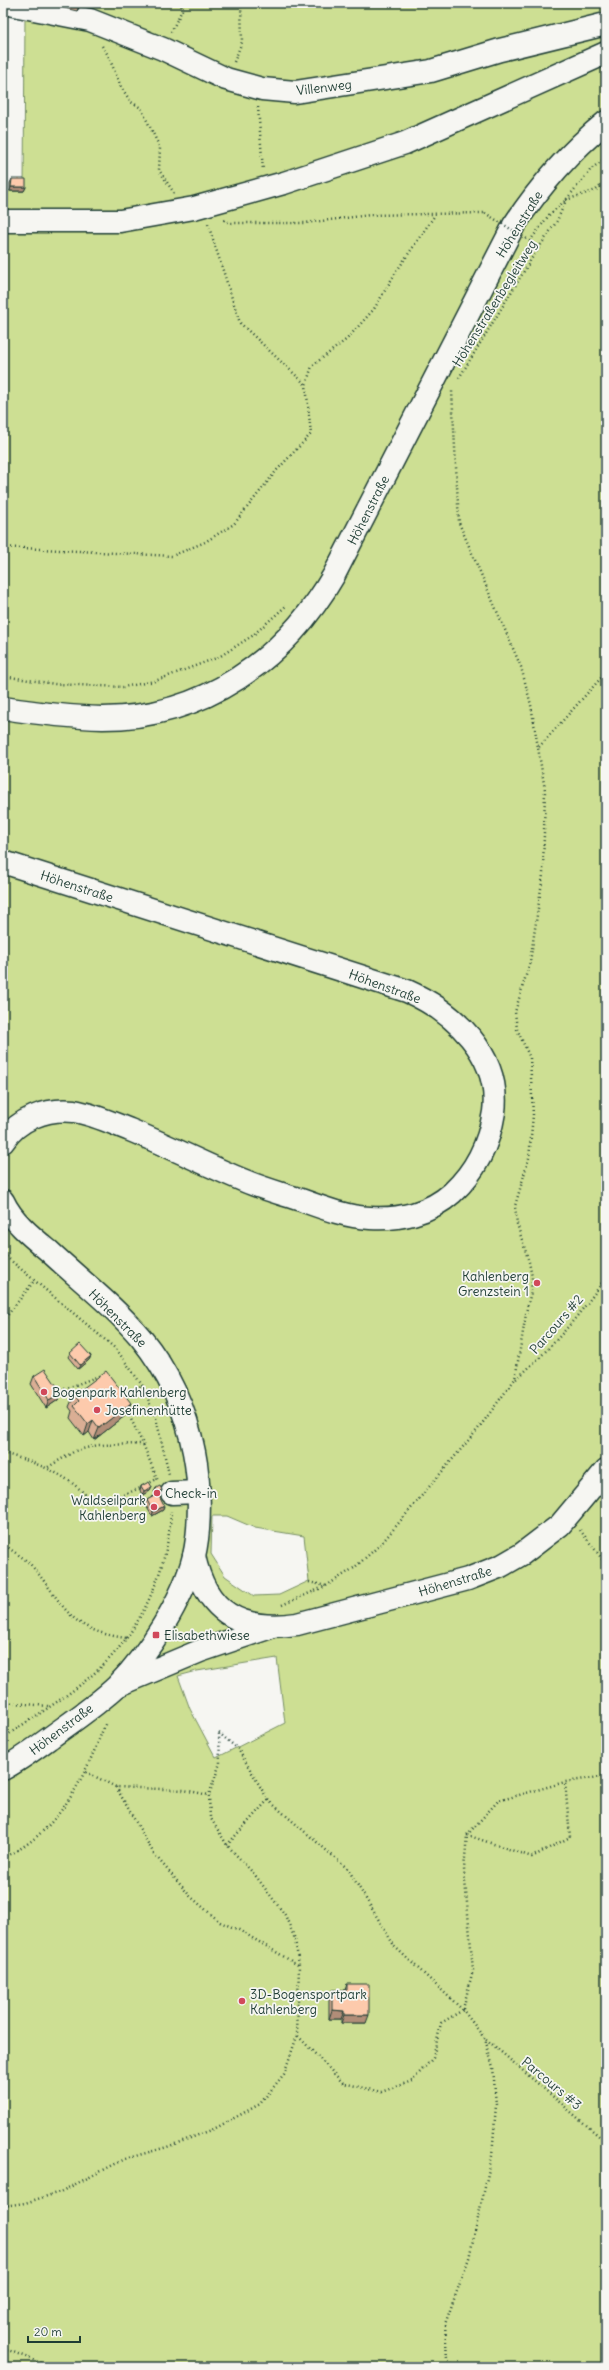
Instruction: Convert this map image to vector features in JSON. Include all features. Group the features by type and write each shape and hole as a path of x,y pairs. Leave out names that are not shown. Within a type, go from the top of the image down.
{"street":[{"name":"Villenweg","path":"3,3 90,20 163,49 226,79 262,89 295,92 431,71 500,50 606,24"},
{"path":"3,221 120,221 199,210 405,143 606,53"},
{"name":"Höhenstraße","path":"3,708 104,718 149,714 170,709 218,690 257,665 288,639 321,597 514,225 536,193 581,142 606,122"},
{"name":"Höhenstraße","path":"3,862 407,991 423,998 456,1021 477,1047 489,1073 494,1108 491,1132 484,1151 459,1186 447,1197 429,1208 409,1215 387,1219 347,1215 246,1181 140,1134 84,1113 56,1111 43,1113 18,1125 3,1142"},
{"name":"Höhenstraße","path":"3,1201 21,1226 126,1322 151,1351 170,1381 186,1419 196,1460 199,1492 194,1556 169,1615 137,1661 116,1686 75,1720 17,1762 3,1769"},
{"name":"Höhenstraße","path":"194,1556 198,1572 210,1597 224,1611 246,1623 273,1617 321,1618 468,1579 501,1566 544,1539 569,1515 606,1470"},
{"path":"164,1486 199,1492"},
{"name":"Höhenstraße","path":"116,1686 200,1652 273,1617"}],"path":[{"path":"163,49 182,10 181,3"},
{"path":"226,79 242,42 241,3"},
{"path":"98,41 108,55 121,87 130,102 141,108 160,148 159,170 180,201 230,223 305,222 370,215 435,215"},
{"path":"262,89 258,99 263,144 262,162 268,188"},
{"name":"Höhenstraßenbegleitweg","path":"435,215 485,213 530,241 549,215 566,200 591,169 606,158"},
{"path":"566,200 596,190 606,181"},
{"name":"Höhenstraßenbegleitweg","path":"456,383 532,258 557,221 566,200"},
{"path":"199,210 240,323 306,385"},
{"path":"3,547 172,556 205,542 234,524 278,470 311,434 306,385 312,366 347,339 374,309 396,272 435,215"},
{"path":"273,1617 354,1568 381,1544 478,1429 515,1379 532,1277 517,1224 515,1206 529,1158 533,1115 530,1058 517,1029 515,1012 530,962 543,875 546,790 521,667 459,523 452,390 424,398"},
{"path":"3,676 55,684 123,687 155,681 219,657 252,636 290,602"},
{"path":"538,747 601,678 606,664"},
{"path":"3,1254 116,1349 142,1385 156,1418 163,1440 164,1486 170,1524 164,1558 144,1608 126,1638 110,1658 86,1679 3,1738"},
{"name":"Parcours #2","path":"515,1379 546,1353 590,1300 606,1276"},
{"path":"3,1321 34,1281"},
{"path":"57,1392 103,1373 108,1380"},
{"path":"121,1399 142,1385"},
{"path":"117,1393 164,1486"},
{"path":"48,1467 75,1451 98,1445 143,1444"},
{"path":"3,1452 48,1467 79,1487 91,1500 105,1502 131,1493 164,1486"},
{"path":"569,1515 606,1564"},
{"path":"3,1542 8,1548 30,1564 57,1602 72,1618 87,1628 108,1635 126,1638"},
{"path":"309,1582 326,1586"},
{"path":"3,1702 49,1706"},
{"path":"3,1858 14,1853 47,1828 72,1796 86,1772 108,1717"},
{"path":"3,2206 25,2203 60,2192 125,2159 166,2147 214,2129 260,2104 284,2074 297,2036 298,1965 295,1939 285,1915 255,1875 227,1845 210,1816 209,1795 220,1763 219,1734 238,1749 268,1800 348,1868 395,1947 463,2010 485,2039 493,2067 496,2105 492,2156 469,2258 446,2324 447,2359 455,2367"},
{"path":"86,1772 116,1787 184,1790 209,1795"},
{"path":"297,2036 343,2082 381,2092 412,2081 433,2058 441,2023 463,2010 472,1970 464,1868 467,1836 498,1801 565,1782 606,1776"},
{"path":"467,1836 532,1857 570,1837 565,1782"},
{"path":"116,1787 154,1854 190,1896 220,1922 239,1930 298,1965"},
{"path":"227,1845 268,1800"},
{"name":"Parcours #3","path":"485,2039 606,2142"},
{"path":"3,2348 51,2367"}],"green space":[{"path":"82,3 606,3 606,2367 3,2367 3,191 24,191 25,13 72,21","holes":["212,1516 227,1516 255,1528 304,1536 309,1581 279,1595 254,1596 225,1576 211,1554","277,1658 285,1723 216,1758 190,1709 178,1676 197,1671"]}],"building":[{"path":"12,179 26,179 26,187 11,187"},
{"path":"80,1344 91,1356 80,1365 70,1353"},
{"path":"45,1369 61,1392 49,1400 34,1376"},
{"name":"Josefinenhütte","path":"106,1371 131,1403 99,1428 93,1420 88,1424 74,1406 79,1401 74,1395"},
{"path":"149,1482 152,1487 144,1491 141,1486"},
{"path":"160,1486 162,1490 158,1492 156,1488"},
{"path":"158,1494 164,1506 153,1512 147,1500"},
{"path":"347,1984 369,1984 369,2015 344,2015 344,2011 332,2010 332,1990 347,1990"}],"place":[{"name":"Kahlenberg Grenzstein 1","path":"537,1283"},
{"name":"Bogenpark Kahlenberg","path":"44,1392"},
{"name":"Josefinenhütte","path":"97,1410"},
{"name":"Check-in","path":"157,1493"},
{"name":"Waldseilpark Kahlenberg","path":"154,1507"},
{"name":"Elisabethwiese","path":"156,1635"},
{"name":"3D-Bogensportpark Kahlenberg","path":"242,2001"}]}
